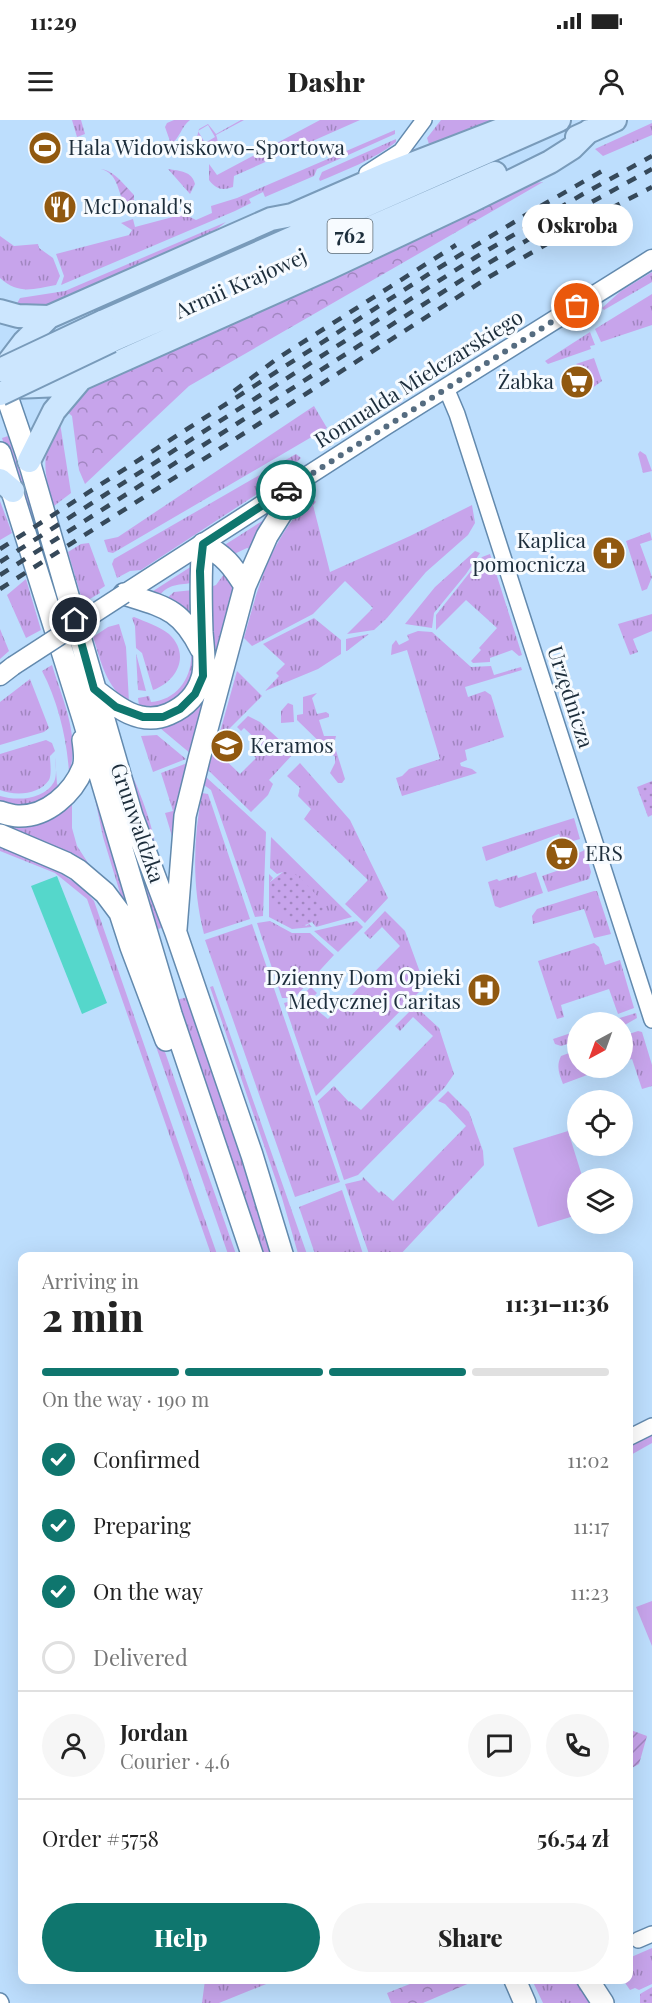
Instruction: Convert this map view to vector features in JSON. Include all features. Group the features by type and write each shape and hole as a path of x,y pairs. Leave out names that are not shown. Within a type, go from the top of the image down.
{"main road":[{"path":"526,120 386,174 292,215 271,219 49,317 24,342 1,382 62,384 81,379 318,273 471,201 550,162 572,148 589,131"},
{"name":"Armii Krajowej","path":"1,382 559,120"},
{"name":"Armii Krajowej","path":"106,332 615,120"},
{"path":"0,311 18,316 49,317"},
{"path":"29,461 54,411 81,379"},
{"name":"Grunwaldzka","path":"1,382 29,461 132,816 176,933 252,1155 281,1252"},
{"name":"Grunwaldzka","path":"0,453 7,485 83,718 193,1084 251,1252"},
{"path":"176,933 185,816 198,759 245,586 267,536 303,479"},
{"path":"94,689 116,707 132,715 163,717 180,709 195,694 203,676 200,571 203,544 230,562 245,586"},
{"path":"124,594 159,605 182,619 203,652"},
{"path":"0,812 17,816 33,814 55,804 64,795 84,766 83,718"},
{"path":"0,835 66,863 105,892 120,913 170,1050 193,1084"},
{"path":"517,1984 525,2003"},
{"path":"591,1984 603,2003"}],"street":[{"path":"271,219 284,208 347,182 380,165 406,145 424,120"},
{"name":"Romualda Mielczarskiego","path":"6,671 303,479 652,259"},
{"name":"Urzędnicza","path":"446,388 457,414 652,1020"},
{"path":"633,1436 652,1426"}],"green space":[{"path":"72,120 81,120 85,134 77,137"},
{"path":"174,120 190,120 171,144 165,127 167,123"},
{"path":"244,120 216,135 218,142 216,146 213,150 205,151 197,137 198,132 205,143 215,137 208,125 199,131 199,129 208,124 216,134"},
{"path":"320,120 360,120 234,176 233,187 220,188 209,180 209,164 217,175"},
{"path":"441,120 512,120 402,158 412,148 415,150 429,144 427,138"},
{"path":"652,123 652,135 603,156 595,149"},
{"path":"395,130 395,134 317,169 314,176 265,197 263,192 249,199 251,203 235,211 61,285 64,276 56,254 129,235 132,230 121,223 133,219 135,227 184,214 196,220 212,213 211,206 237,198"},
{"path":"396,139 396,142 369,159 320,181 322,172"},
{"path":"101,169 115,175 134,195 134,205 124,203 114,178"},
{"path":"168,169 185,172 191,176 195,184 190,194"},
{"path":"543,182 189,386 85,484 79,470 72,416 64,409 84,390 523,184"},
{"path":"226,222 202,240 55,306 14,309 20,298 65,291"},
{"path":"0,236 14,246 38,244 39,248 53,258 60,276 56,285 20,289 0,278"},
{"path":"652,272 652,282 604,310 602,308 621,291"},
{"path":"652,294 652,325 601,342 595,329"},
{"path":"590,332 595,345 590,346 591,349 548,364 545,361"},
{"path":"594,358 602,381 588,391 582,370 576,364"},
{"path":"397,399 402,402 345,431 344,424 363,413"},
{"path":"314,406 327,428 113,553 108,552 104,540 118,537"},
{"path":"60,423 71,493 54,506 45,463 49,443"},
{"path":"8,436 35,518 30,521 2,438"},
{"path":"640,451 646,455 652,471 643,473 638,454"},
{"path":"296,454 301,458 277,481 141,570 130,571 117,578 112,564 114,559"},
{"path":"312,498 316,502 313,505 330,572 472,505 475,523 468,535 426,572 374,630 347,634 373,608 345,581 313,614 252,646 244,638 268,563 286,530"},
{"path":"0,501 12,533 0,540"},
{"path":"270,516 253,549 247,548 232,555 223,546"},
{"path":"650,532 652,540 640,544 652,577 647,589 642,591 626,541"},
{"path":"89,543 105,586 99,590 100,593 83,603 68,552 81,544"},
{"path":"475,551 480,553 434,613 432,628 405,624 435,587"},
{"path":"490,554 522,655 519,656 512,650 490,658 490,662 473,663 471,661 481,650 479,648 497,628 466,600 436,630 436,615 482,557"},
{"path":"192,566 192,583 169,588 158,598 150,593"},
{"path":"227,570 234,597 191,754 160,728 142,728 138,725 190,712 205,589 216,585"},
{"path":"26,579 41,630 26,638 7,595"},
{"path":"193,590 196,619 165,600 174,592"},
{"path":"652,614 652,631 633,639 638,652 630,655 618,624"},
{"path":"132,618 157,626 169,634 179,650 180,659 174,674 153,690 142,653 136,648 135,626"},
{"path":"314,618 341,640 341,654 318,669 265,691 279,676 276,673 285,664 263,644"},
{"path":"119,624 126,647 129,702 110,682 93,637 108,627"},
{"path":"0,629 9,651 0,659"},
{"path":"184,630 196,661 194,676 189,685 177,699 169,703 150,707 139,706 138,698 149,696 151,702 160,700 176,692 182,686 191,661 190,647"},
{"path":"418,631 432,632 471,667 491,666 494,675 521,667 522,670 465,687 468,697 485,691 491,695 504,737 465,750 467,760 460,763 461,766 477,773 402,796 396,778 409,769 440,759 407,650 391,655 392,645 396,640 399,645 409,640 407,635"},
{"path":"369,634 347,651 346,651 346,639"},
{"path":"74,649 165,926 154,931 70,651"},
{"path":"136,654 137,657 146,691 138,690"},
{"path":"52,665 72,732 72,760 69,773 61,720 42,671"},
{"path":"237,671 262,696 228,730 226,728 220,732"},
{"path":"30,679 49,728 44,732 0,745 0,702"},
{"path":"317,693 312,698 317,714 326,712 329,714 329,717 319,720 324,736 336,736 334,744 345,779 342,783 338,783 330,773 335,757 297,720 297,715 303,714 303,697"},
{"path":"288,703 293,705 294,722 281,723 281,711"},
{"path":"248,716 260,722 294,753 269,780 273,784 268,795 251,812 207,769 211,755 216,751 240,774 256,758 253,755 262,745 244,728 241,731 237,727"},
{"path":"157,735 186,759 153,772 141,736"},
{"path":"46,740 52,743 55,751 50,756 50,777 45,785 26,793 0,790 0,754"},
{"path":"190,762 175,846 165,813 173,811 161,773"},
{"path":"300,763 350,820 388,898 365,923 345,904 368,880 304,819 311,809 298,796 300,788 287,776"},
{"path":"127,765 150,824 156,857"},
{"path":"56,770 57,784 60,787 44,798 32,804 19,806 0,804 0,796 22,799 44,792 54,782"},
{"path":"89,770 141,937 134,939 103,837"},
{"path":"206,777 266,832 263,916 255,917 211,790 204,785"},
{"path":"652,781 652,815 648,817 637,787"},
{"path":"202,793 208,794 250,919 204,934 197,899 195,864"},
{"path":"72,800 72,828 77,846 92,869 0,827 0,821"},
{"path":"574,818 580,839 563,844 559,834 486,861 482,847"},
{"path":"271,837 352,917 316,927 312,922 320,915 283,872 277,874 270,868"},
{"path":"0,847 63,875 85,891 94,901 216,1252 210,1252 87,899 55,873 0,851"},
{"path":"585,850 591,872 589,879 548,892 542,876 571,866 576,854"},
{"path":"283,872 299,877 322,903 322,913 309,924 294,926 269,899 270,882"},
{"path":"536,872 543,893 500,908 495,906 488,882 517,875 518,878"},
{"path":"269,874 273,878 270,882 306,926 309,924 312,927 292,929 269,917"},
{"path":"597,891 611,934 594,938 584,909 533,924 532,916 537,909"},
{"path":"385,911 405,931 425,986 316,1096 284,1003 298,999 311,987 317,993 308,1003 328,1019 400,946 382,927 370,939 364,933"},
{"path":"270,921 292,933 310,933 334,955 298,994 291,998 282,998 257,923"},
{"path":"357,921 363,927 338,952 314,931"},
{"path":"252,924 340,1182 295,1197 205,940"},
{"path":"594,943 599,947 605,965 620,960 634,1008 617,1012 609,989 561,1005 564,1017 557,1019 538,961"},
{"path":"126,960 152,1015 235,1252 227,1252"},
{"path":"213,986 306,1252 298,1252 282,1198 210,987"},
{"path":"189,997 239,1143 272,1252 261,1252 175,1000"},
{"path":"415,1006 439,1028 454,1074 445,1087 358,1175 344,1180 318,1101 334,1086 349,1102 361,1110 433,1036 413,1017 400,1031 395,1026"},
{"path":"642,1032 652,1065 652,1086 642,1089 633,1062 633,1033"},
{"path":"567,1034 567,1044 561,1046 555,1044 553,1039"},
{"path":"567,1054 567,1078 579,1078 563,1084 559,1070 561,1056"},
{"path":"448,1091 469,1112 483,1151 484,1165 403,1252 368,1252 345,1184 362,1180 363,1177 379,1193 381,1191 393,1201 466,1126 445,1104 438,1101"},
{"path":"567,1131 567,1156 576,1156 580,1168 567,1168 567,1218 538,1227 513,1148"},
{"path":"342,1190 362,1252 314,1252 299,1207"},
{"path":"652,1435 652,1443 633,1454 633,1444"},
{"path":"652,1601 652,1646 636,1607"},
{"path":"633,1731 647,1736 639,1764 633,1767"},
{"path":"652,1948 652,1984 639,1990 635,1988 630,1990 626,1984 633,1984 633,1956"},
{"path":"204,1984 266,1984 219,2003 202,2003"},
{"path":"410,1984 467,1984 423,2003 391,2003 387,1993"},
{"path":"534,1984 581,1984 593,2003 543,2003"},
{"path":"652,1987 652,2003 640,2003 640,1994"}],"shaded area":[{"path":"57,876 107,1003 82,1014 31,886"}],"railway":[{"path":"0,562 476,257 652,156"},
{"path":"0,575 482,267 652,169"},
{"path":"0,549 432,272 602,171"},
{"path":"0,589 489,277 652,187"},
{"path":"234,391 278,358 456,245"}],"way so far":[{"path":"286,490 577,306"}],"place":[{"name":"Hala Widowiskowo-Sportowa","path":"45,148"},
{"name":"McDonald's","path":"60,207"},
{"name":"Oskroba","path":"577,306"},
{"name":"Żabka","path":"577,382"},
{"name":"Kaplica pomocnicza","path":"609,553"},
{"name":"Keramos","path":"227,746"},
{"name":"ERS","path":"562,854"},
{"name":"Dzienny Dom Opieki Medycznej Caritas","path":"484,990"}],"route":[{"path":"75,620 94,689 116,707 132,715 163,717 180,709 195,694 203,676 200,571 203,544 286,490"}]}
